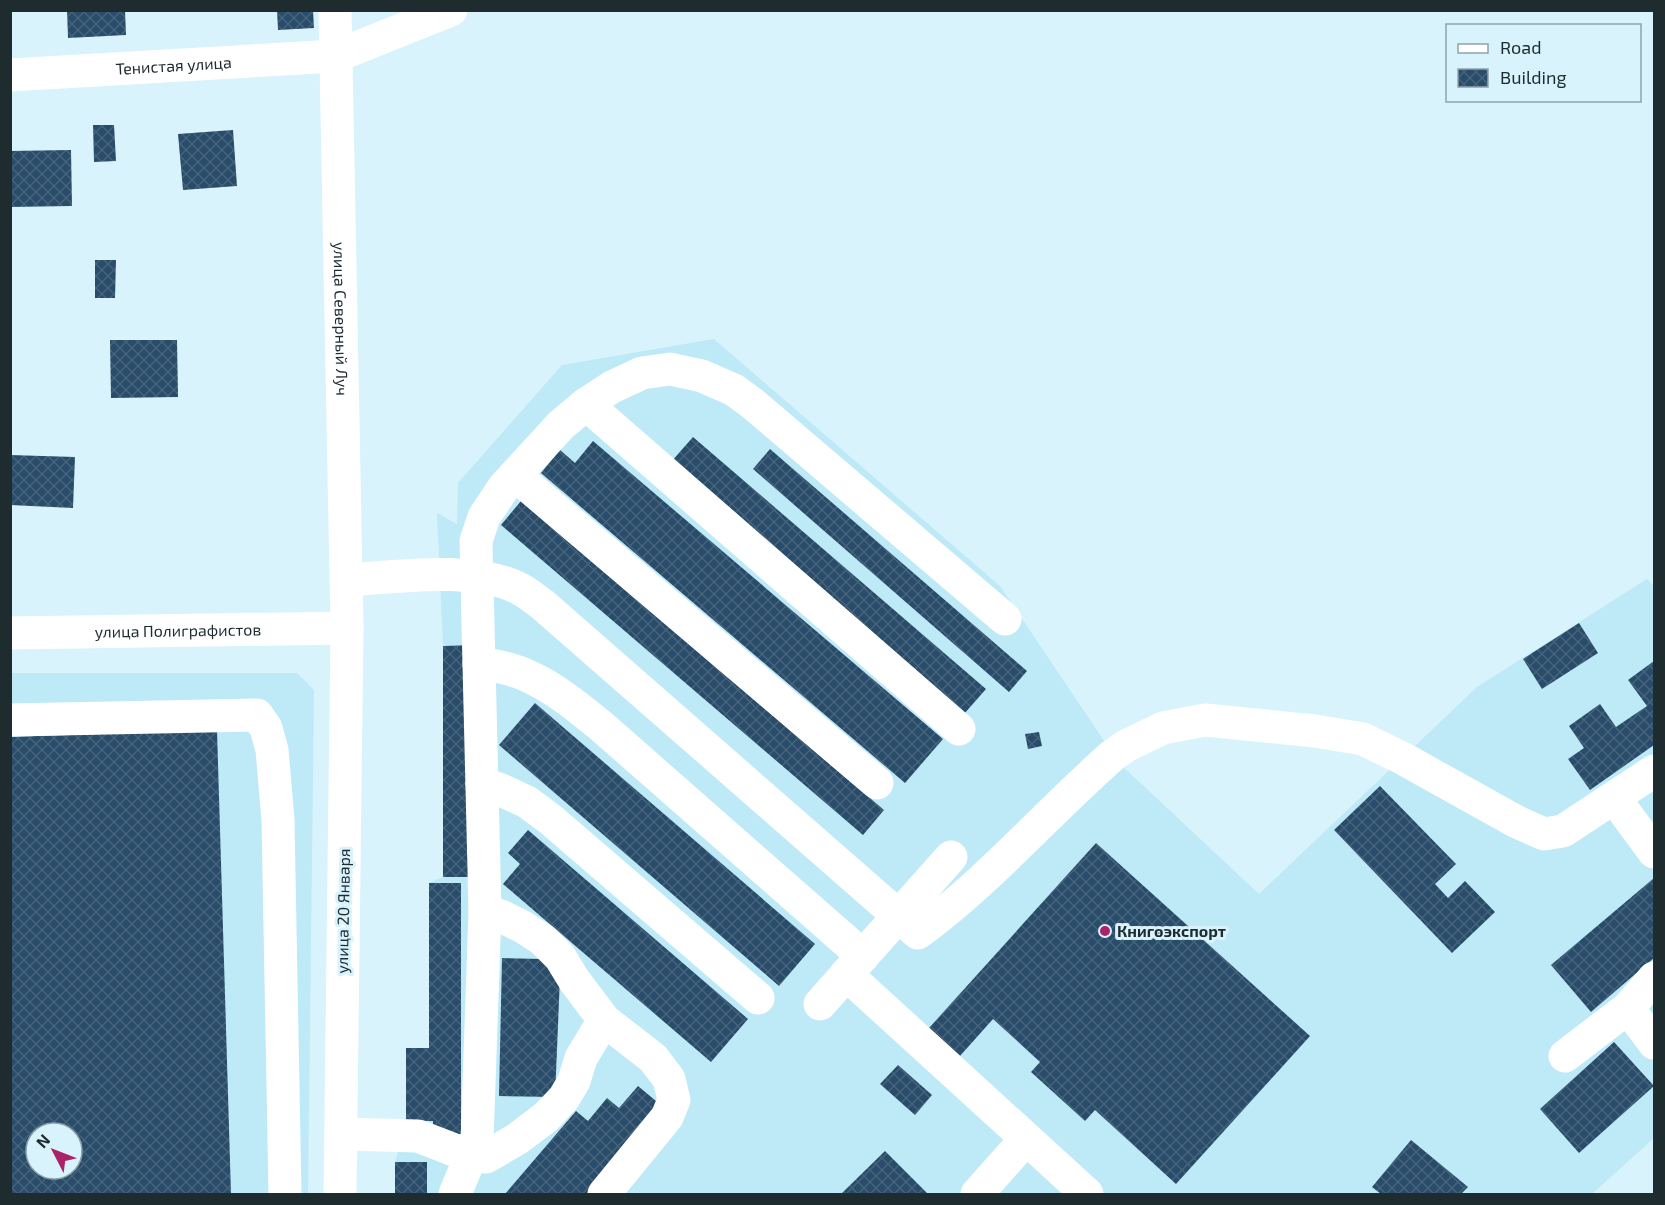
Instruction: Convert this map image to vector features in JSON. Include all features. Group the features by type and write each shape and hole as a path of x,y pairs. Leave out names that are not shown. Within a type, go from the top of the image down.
{"street":[{"name":"улица Северный Луч","path":"335,10 347,628"},
{"name":"Тенистая улица","path":"10,75 336,56 451,10"},
{"path":"456,1194 477,1141 485,911 476,541 484,517 504,487 561,425 586,404 612,387 642,374 670,369 702,376 734,390 753,404 1005,619"},
{"path":"586,404 959,729"},
{"path":"515,475 877,783"},
{"path":"346,580 467,574 499,581 521,589 543,605 918,933 943,915 976,885 1113,754 1163,728 1205,720 1315,731 1363,740 1402,758 1517,822 1544,834 1563,831 1615,799 1654,771"},
{"name":"улица Полиграфистов","path":"10,633 347,628"},
{"name":"улица 20 Января","path":"340,1194 347,628"},
{"path":"479,663 529,676 549,687 601,726 855,965 1026,1139 1087,1194"},
{"path":"10,720 256,715 266,728 272,750 278,820 285,1194"},
{"path":"482,783 527,802 550,819 758,998"},
{"path":"1615,799 1654,852"},
{"path":"820,1004 951,857"},
{"path":"485,911 501,916 543,940 560,957 604,1020 652,1058 669,1078 674,1100 667,1117 604,1194"},
{"path":"1565,1056 1628,1008 1654,978"},
{"path":"1628,1008 1654,1043"},
{"path":"341,1134 418,1136 470,1156 486,1157 517,1139 546,1117 564,1098 574,1081 581,1058 604,1020"},
{"path":"977,1194 1026,1139"}],"shaded area":[{"path":"714,339 1000,586 1119,763 1259,894 1477,687 1647,579 1654,586 1654,1138 1592,1194 395,1194 395,1162 406,1121 406,1048 429,1048 429,883 443,877 443,646 437,513 457,524 458,483 562,365"},
{"path":"11,673 297,673 314,690 308,1194 11,1194"}],"building":[{"path":"67,10 125,10 126,35 68,38"},
{"path":"277,10 313,10 314,28 278,30"},
{"path":"93,125 114,125 116,161 94,162"},
{"path":"233,130 237,186 183,190 178,134"},
{"path":"71,150 72,206 11,207 10,151"},
{"path":"95,260 116,260 115,298 95,298"},
{"path":"110,340 177,340 178,397 111,398"},
{"path":"693,437 986,689 964,714 671,462"},
{"path":"593,441 943,739 905,783 541,473 560,450 575,463"},
{"path":"770,449 1027,671 1009,692 753,469"},
{"path":"10,455 75,457 73,508 10,505"},
{"path":"521,501 884,810 863,835 501,525"},
{"path":"1579,623 1598,653 1542,689 1523,659"},
{"path":"475,645 475,877 443,877 443,646"},
{"path":"1654,661 1654,745 1590,790 1568,759 1584,748 1569,726 1600,704 1616,727 1647,706 1628,680"},
{"path":"535,703 815,944 779,986 499,745"},
{"path":"217,730 231,1194 10,1194 10,737"},
{"path":"1039,732 1042,746 1028,749 1025,734"},
{"path":"1380,786 1456,864 1435,884 1448,898 1465,881 1495,912 1452,953 1334,830"},
{"path":"528,830 748,1019 711,1062 503,884 520,864 508,853"},
{"name":"Книгоэкспорт","path":"1096,843 1310,1036 1176,1184 1095,1110 1085,1121 1031,1072 1040,1062 993,1019 960,1056 929,1028"},
{"path":"1654,878 1654,958 1591,1012 1551,965"},
{"path":"429,883 461,883 461,1134 433,1135 433,1121 406,1121 406,1048 429,1048"},
{"path":"502,958 542,959 560,977 555,1097 499,1096"},
{"path":"1614,1042 1654,1086 1579,1153 1540,1109"},
{"path":"898,1065 932,1095 915,1115 880,1084"},
{"path":"638,1086 662,1106 587,1194 505,1194 576,1111 588,1121 607,1098 619,1108"},
{"path":"1411,1140 1468,1187 1461,1194 1381,1194 1372,1187"},
{"path":"885,1151 928,1194 841,1194"},
{"path":"395,1162 427,1162 427,1194 395,1194"}],"place":[{"name":"Книгоэкспорт","path":"1105,931"}]}
